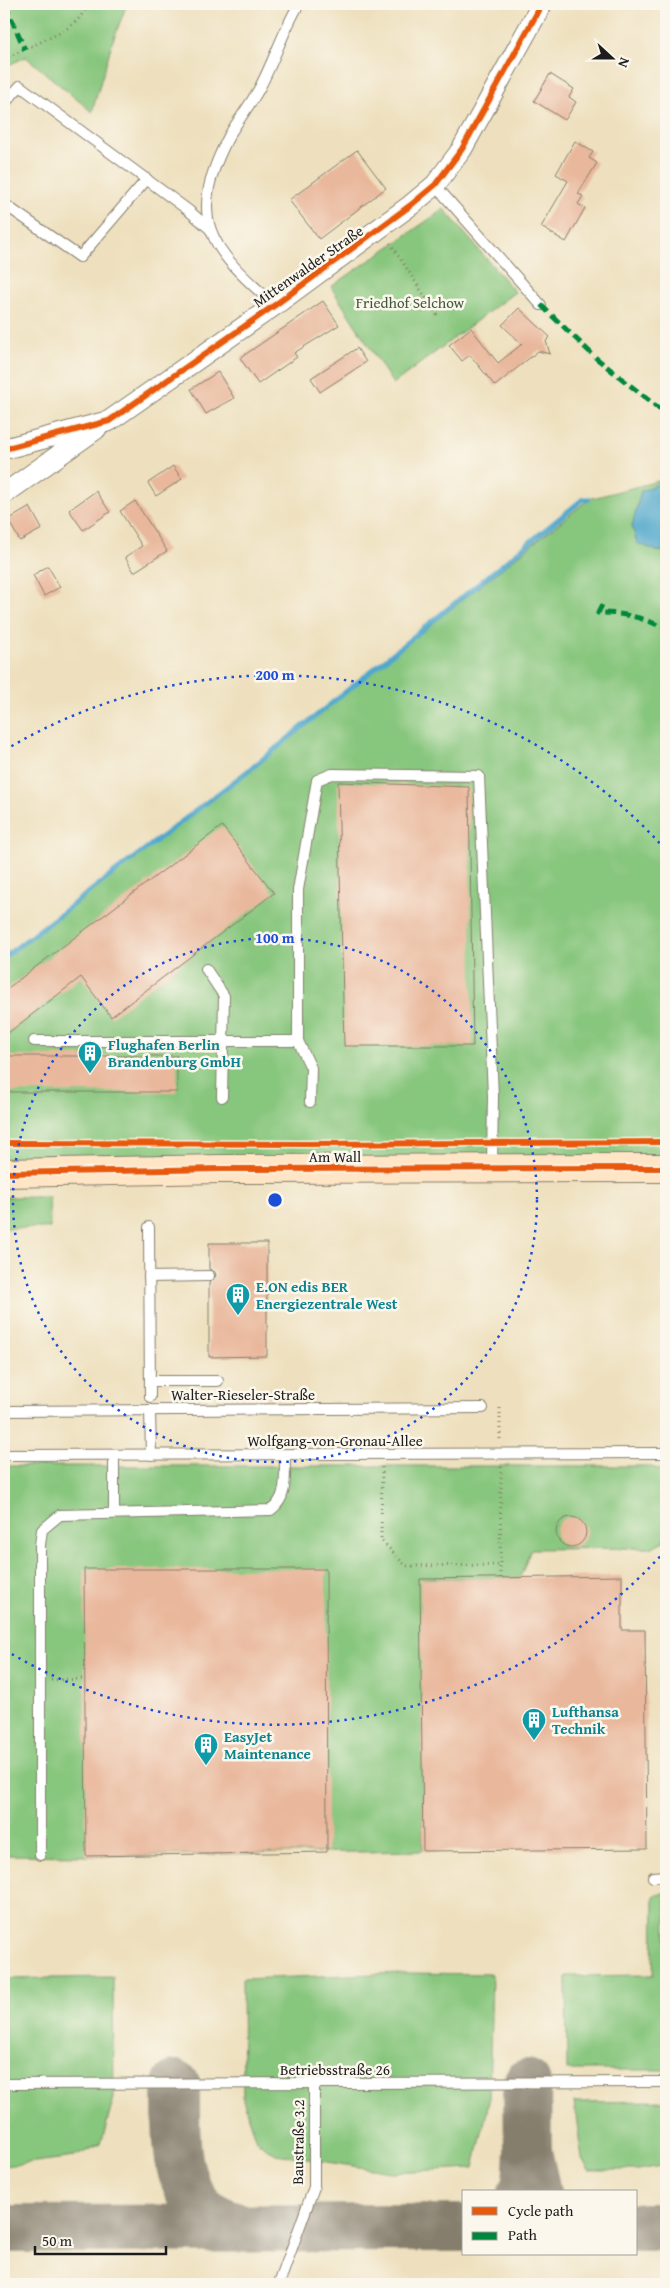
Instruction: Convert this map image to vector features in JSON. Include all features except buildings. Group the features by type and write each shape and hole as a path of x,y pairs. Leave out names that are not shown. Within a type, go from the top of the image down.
{"street":[{"name":"Mittenwalder Straße","path":"4,449 109,421 381,230 434,184 462,149 542,4"},
{"path":"4,494 109,421"},
{"name":"Am Wall","path":"4,1173 492,1155 666,1168"}],"lane":[{"path":"275,305 219,249 210,229 205,200 214,171 230,134 259,89 286,26 299,4"},
{"path":"4,104 20,86 148,179 210,229"},
{"path":"4,204 80,257 148,179"},
{"path":"434,184 541,305"},
{"path":"310,1102 311,1068 298,1041 298,890 317,780 332,774 479,776 493,1096 492,1155"},
{"path":"206,969 224,996 222,1097"},
{"path":"34,1041 298,1041"},
{"path":"149,1227 150,1397"},
{"path":"149,1277 209,1276"},
{"path":"150,1381 218,1381"},
{"name":"Walter-Rieseler-Straße","path":"4,1411 483,1408"},
{"path":"150,1410 150,1455"},
{"name":"Wolfgang-von-Gronau-Allee","path":"4,1455 284,1456 666,1453"},
{"path":"114,1456 114,1512"},
{"path":"40,1855 40,1545 42,1530 60,1515 114,1512 271,1510 280,1503 284,1491 284,1456"},
{"path":"653,1877 666,1876"},
{"name":"Betriebsstraße 26","path":"4,2084 666,2082"},
{"name":"Baustraße 3.2","path":"279,2284 314,2187 314,2084"}],"path":[{"path":"4,59 64,31 78,20 89,4"},
{"path":"381,230 439,318"},
{"path":"4,1143 307,1144 492,1155 666,1142"},
{"path":"500,1408 500,1578"},
{"path":"382,1454 381,1540 406,1566 500,1565"},
{"path":"41,1680 85,1679"}],"green space":[{"path":"4,4 127,4 112,43 92,112 26,57 4,67"},
{"name":"Friedhof Selchow","path":"444,209 515,292 393,384 331,287"},
{"path":"666,479 666,481 641,491 657,551 666,551 666,1159 4,1160 4,957 253,767 589,499"},
{"path":"4,1197 49,1197 50,1228 4,1228"},
{"path":"4,1466 649,1466 666,1472 666,1534 664,1541 650,1548 531,1549 520,1578 421,1579 423,1851 86,1856 4,1855"},
{"path":"666,1892 666,2070 567,2070 566,1976 653,1975 654,1896"},
{"path":"403,1973 492,1974 489,2102 474,2168 391,2172 276,2154 258,2143 243,2100 242,1979"},
{"path":"113,1977 114,2098 101,2144 74,2157 4,2166 4,1979"},
{"path":"666,2101 666,2165 638,2170 589,2170 582,2159 574,2102"}],"water":[{"path":"666,481 666,551 657,551 637,543 632,526 641,491"}],"waterway":[{"path":"4,957 253,767 583,499 589,499"}],"taxiway":[{"path":"527,2083 528,2152"},
{"path":"176,2084 176,2135 181,2169 186,2185 194,2200 206,2212 241,2228"},
{"path":"523,2190 526,2184 528,2152 537,2190"},
{"path":"638,2227 666,2227"},
{"path":"4,2229 462,2228"}],"marked path":[{"path":"5,4 25,50"},
{"path":"541,305 596,358 666,414"},
{"path":"602,605 598,613 633,616 666,629"}],"cycle path":[{"path":"4,449 109,421 275,305 411,205 435,185 462,149 542,4"},
{"path":"4,1143 666,1142"},
{"path":"4,1173 221,1169 666,1168"}],"place":[{"name":"Flughafen Berlin Brandenburg GmbH","path":"90,1074"},
{"name":"E.ON edis BER Energiezentrale West","path":"238,1316"},
{"name":"Lufthansa Technik","path":"534,1741"},
{"name":"EasyJet Maintenance","path":"206,1766"}]}
